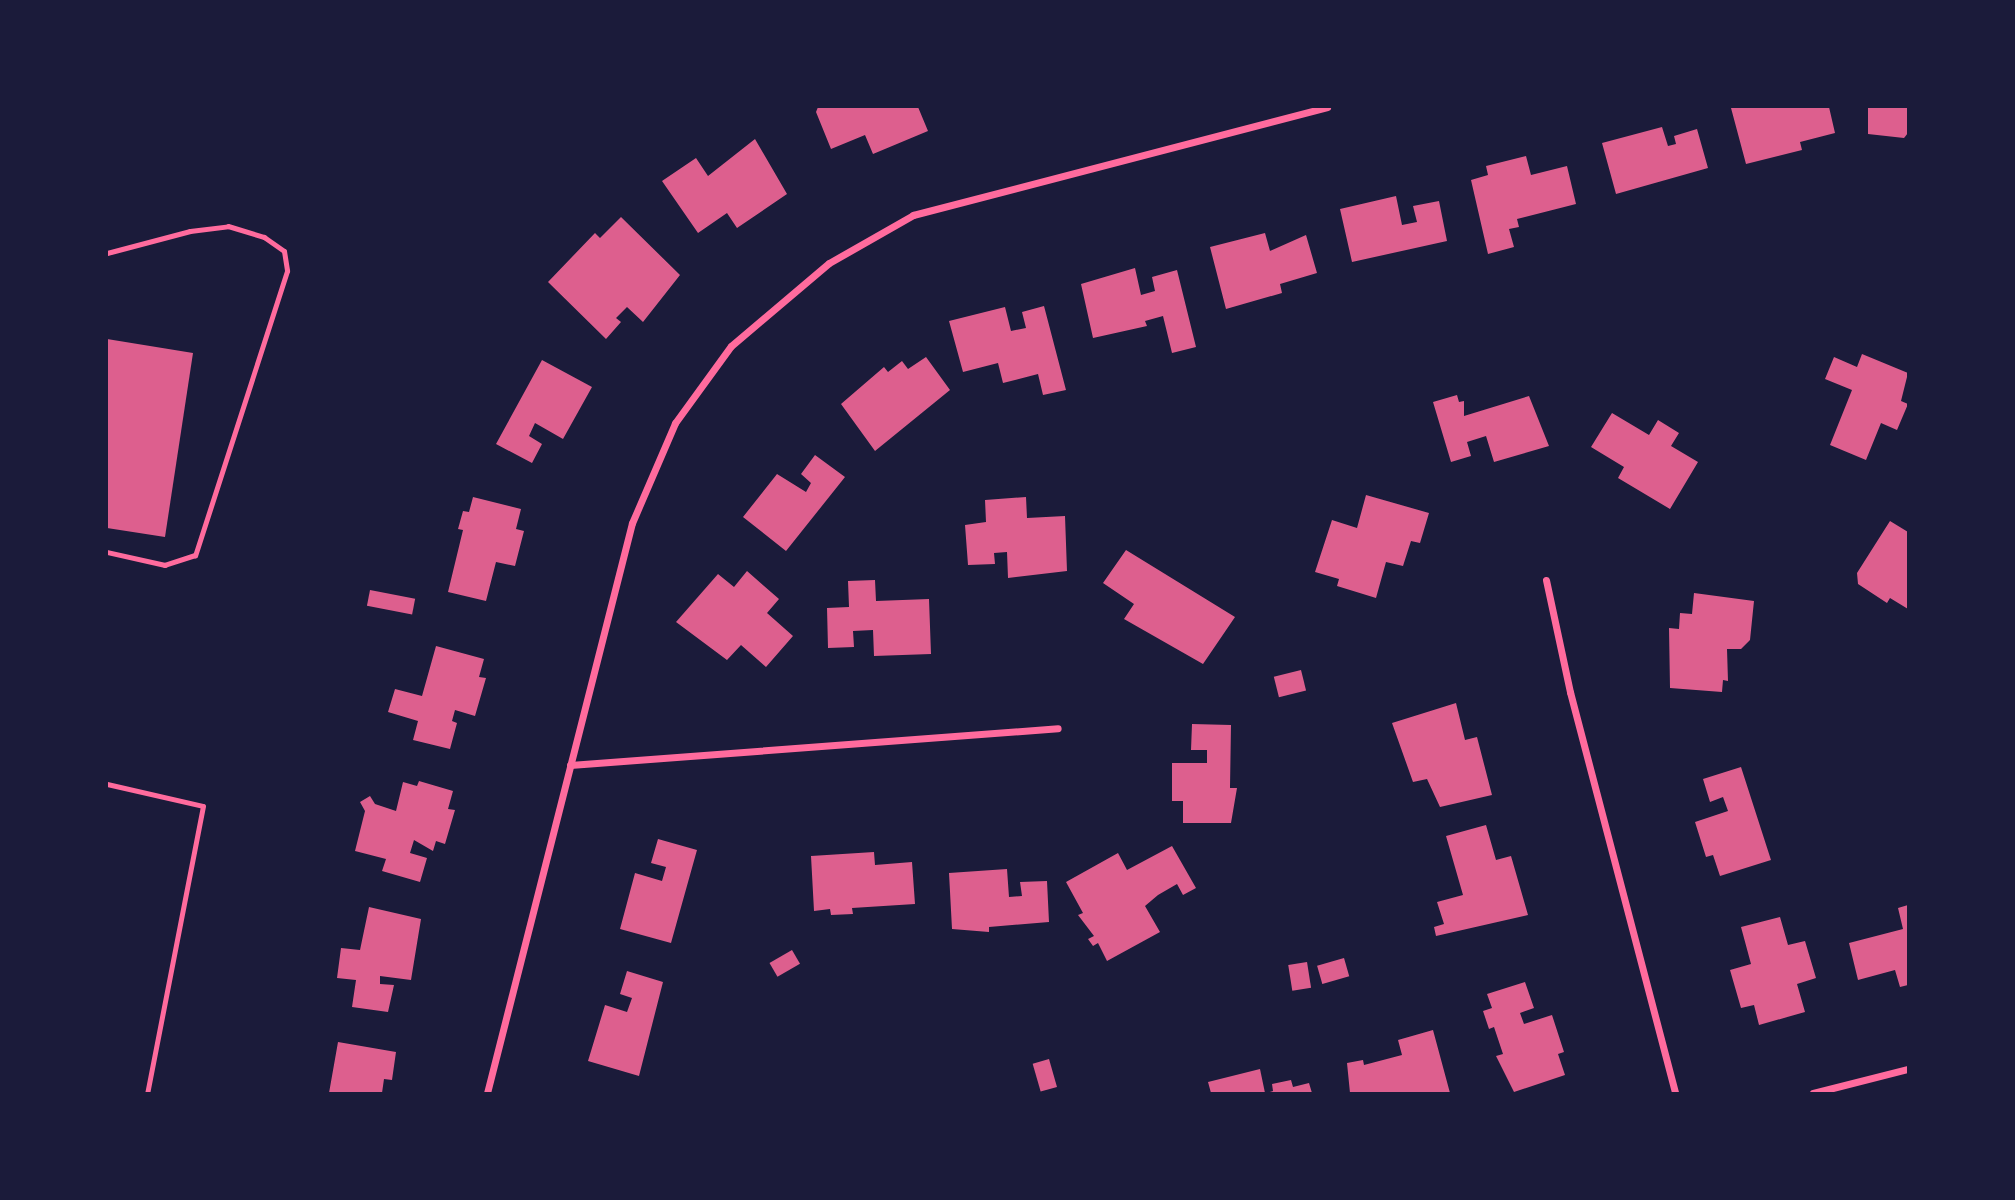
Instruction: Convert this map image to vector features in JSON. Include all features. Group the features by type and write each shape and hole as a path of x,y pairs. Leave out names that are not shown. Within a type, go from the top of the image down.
{"street":[{"path":"486,1093 632,523 675,423 732,346 829,263 913,215 1327,107"},
{"path":"1546,580 1570,692 1675,1093"},
{"path":"570,765 1058,728"},
{"path":"1813,1093 1908,1069"}],"lane":[{"path":"107,253 190,231 228,226 264,237 284,251 287,271 195,555 165,565 107,552"},
{"path":"107,784 204,806 147,1093"}],"building":[{"path":"818,107 918,107 928,131 873,154 865,135 831,149 816,112"},
{"path":"1829,107 1835,133 1800,142 1802,150 1746,164 1731,108"},
{"path":"1868,107 1908,107 1908,133 1904,138 1868,134"},
{"path":"1662,127 1668,146 1676,144 1674,136 1697,129 1708,168 1616,194 1602,143"},
{"path":"755,139 787,194 737,228 727,213 698,233 662,181 696,158 708,176"},
{"path":"1526,156 1531,175 1567,166 1576,204 1517,219 1519,227 1509,229 1514,247 1488,254 1471,180 1488,175 1486,166"},
{"path":"1396,196 1402,225 1417,222 1413,206 1439,201 1447,241 1352,262 1340,209"},
{"path":"621,217 680,275 643,322 627,307 616,318 621,322 606,339 548,282 595,233 600,238"},
{"path":"1265,233 1270,251 1306,235 1317,273 1280,284 1282,293 1226,309 1210,247"},
{"path":"1135,268 1141,295 1155,291 1152,277 1177,270 1196,347 1172,353 1163,316 1145,321 1147,326 1093,338 1081,284"},
{"path":"1044,306 1066,390 1043,395 1038,374 1003,383 998,363 963,372 949,321 1005,307 1011,331 1026,328 1022,312"},
{"path":"107,339 193,353 165,537 107,528"},
{"path":"1862,354 1908,373 1901,401 1908,404 1897,430 1881,423 1866,460 1830,445 1852,390 1825,379 1834,357 1857,367"},
{"path":"926,357 950,390 875,451 841,404 884,367 888,372 902,361 908,369"},
{"path":"542,360 592,387 563,439 535,423 529,436 542,444 532,463 496,444"},
{"path":"1457,395 1459,402 1464,401 1464,416 1529,396 1549,446 1494,462 1486,436 1467,442 1471,456 1451,462 1433,402"},
{"path":"1612,413 1649,435 1658,420 1679,433 1671,446 1698,462 1670,509 1618,478 1624,467 1591,447"},
{"path":"815,455 845,477 786,551 743,517 777,474 806,492 811,483 801,474"},
{"path":"1366,495 1429,513 1420,543 1411,541 1403,566 1386,562 1376,598 1337,586 1339,579 1315,572 1332,520 1357,528"},
{"path":"473,497 521,509 516,529 524,531 515,566 496,562 486,601 448,592 463,530 458,529 463,511 469,512"},
{"path":"1026,497 1027,518 1065,516 1067,571 1008,578 1007,552 994,553 995,564 968,565 965,525 986,522 985,500"},
{"path":"1890,521 1908,532 1908,609 1890,598 1887,603 1858,584 1857,573"},
{"path":"1126,550 1235,617 1203,664 1124,619 1134,604 1103,583"},
{"path":"747,571 779,599 767,613 793,636 766,667 741,645 727,660 676,622 718,574 734,587"},
{"path":"875,580 876,601 929,599 931,654 874,656 873,630 853,631 854,647 828,648 827,608 849,607 848,581"},
{"path":"370,590 415,599 412,614 367,606"},
{"path":"1694,593 1754,601 1750,640 1741,649 1727,649 1728,681 1723,680 1722,692 1670,688 1669,628 1679,629 1680,613 1692,614"},
{"path":"436,646 484,659 479,677 486,678 475,716 455,710 452,721 457,723 450,749 413,740 418,721 388,712 395,689 422,696"},
{"path":"1301,670 1306,690 1279,697 1274,677"},
{"path":"1456,703 1465,740 1477,737 1492,795 1440,807 1427,779 1413,782 1392,723"},
{"path":"1192,724 1231,725 1230,788 1237,788 1231,823 1183,823 1183,801 1172,801 1172,763 1207,763 1207,750 1191,750"},
{"path":"1741,767 1771,860 1720,876 1713,855 1706,857 1695,822 1728,811 1723,797 1710,802 1703,779"},
{"path":"419,781 453,791 448,809 455,810 445,844 436,841 433,851 414,840 410,853 427,858 420,882 382,871 386,859 355,851 365,811 360,802 370,796 375,804 396,811 403,782 417,786"},
{"path":"1486,825 1496,860 1511,856 1528,915 1436,936 1434,927 1444,924 1437,902 1463,895 1446,836"},
{"path":"658,839 697,850 671,943 620,929 635,873 662,881 666,867 651,863"},
{"path":"1172,846 1196,888 1183,895 1177,884 1158,895 1145,906 1160,932 1107,961 1098,943 1093,946 1088,939 1094,936 1078,915 1083,913 1066,882 1118,853 1127,870"},
{"path":"874,852 875,865 912,862 915,904 852,908 853,914 831,915 830,909 814,911 811,856"},
{"path":"1007,869 1009,897 1022,896 1020,882 1047,881 1049,922 989,927 989,932 952,929 949,873"},
{"path":"1908,905 1908,985 1900,987 1895,970 1858,980 1849,943 1903,929 1898,908"},
{"path":"369,907 421,919 411,980 380,976 380,984 394,985 388,1012 352,1007 356,980 337,978 341,948 360,950"},
{"path":"1780,917 1788,945 1805,941 1816,978 1797,984 1805,1012 1759,1025 1754,1005 1741,1008 1730,970 1751,964 1741,927"},
{"path":"792,950 800,964 777,977 769,963"},
{"path":"1344,958 1349,976 1322,984 1317,966"},
{"path":"1307,962 1311,988 1292,991 1288,965"},
{"path":"627,971 663,982 639,1076 588,1061 605,1005 627,1012 632,998 620,994"},
{"path":"1525,982 1534,1008 1520,1013 1524,1024 1552,1015 1564,1052 1558,1054 1565,1075 1514,1092 1496,1056 1503,1054 1494,1027 1489,1029 1483,1011 1492,1008 1487,994"},
{"path":"1433,1030 1450,1093 1350,1093 1347,1063 1363,1060 1364,1065 1402,1055 1398,1040"},
{"path":"338,1042 396,1052 392,1080 384,1079 382,1093 329,1093"},
{"path":"1049,1059 1057,1087 1041,1092 1033,1064"},
{"path":"1260,1069 1265,1093 1211,1093 1208,1082"},
{"path":"1291,1080 1293,1087 1309,1083 1312,1093 1267,1093 1273,1091 1272,1084"}]}
